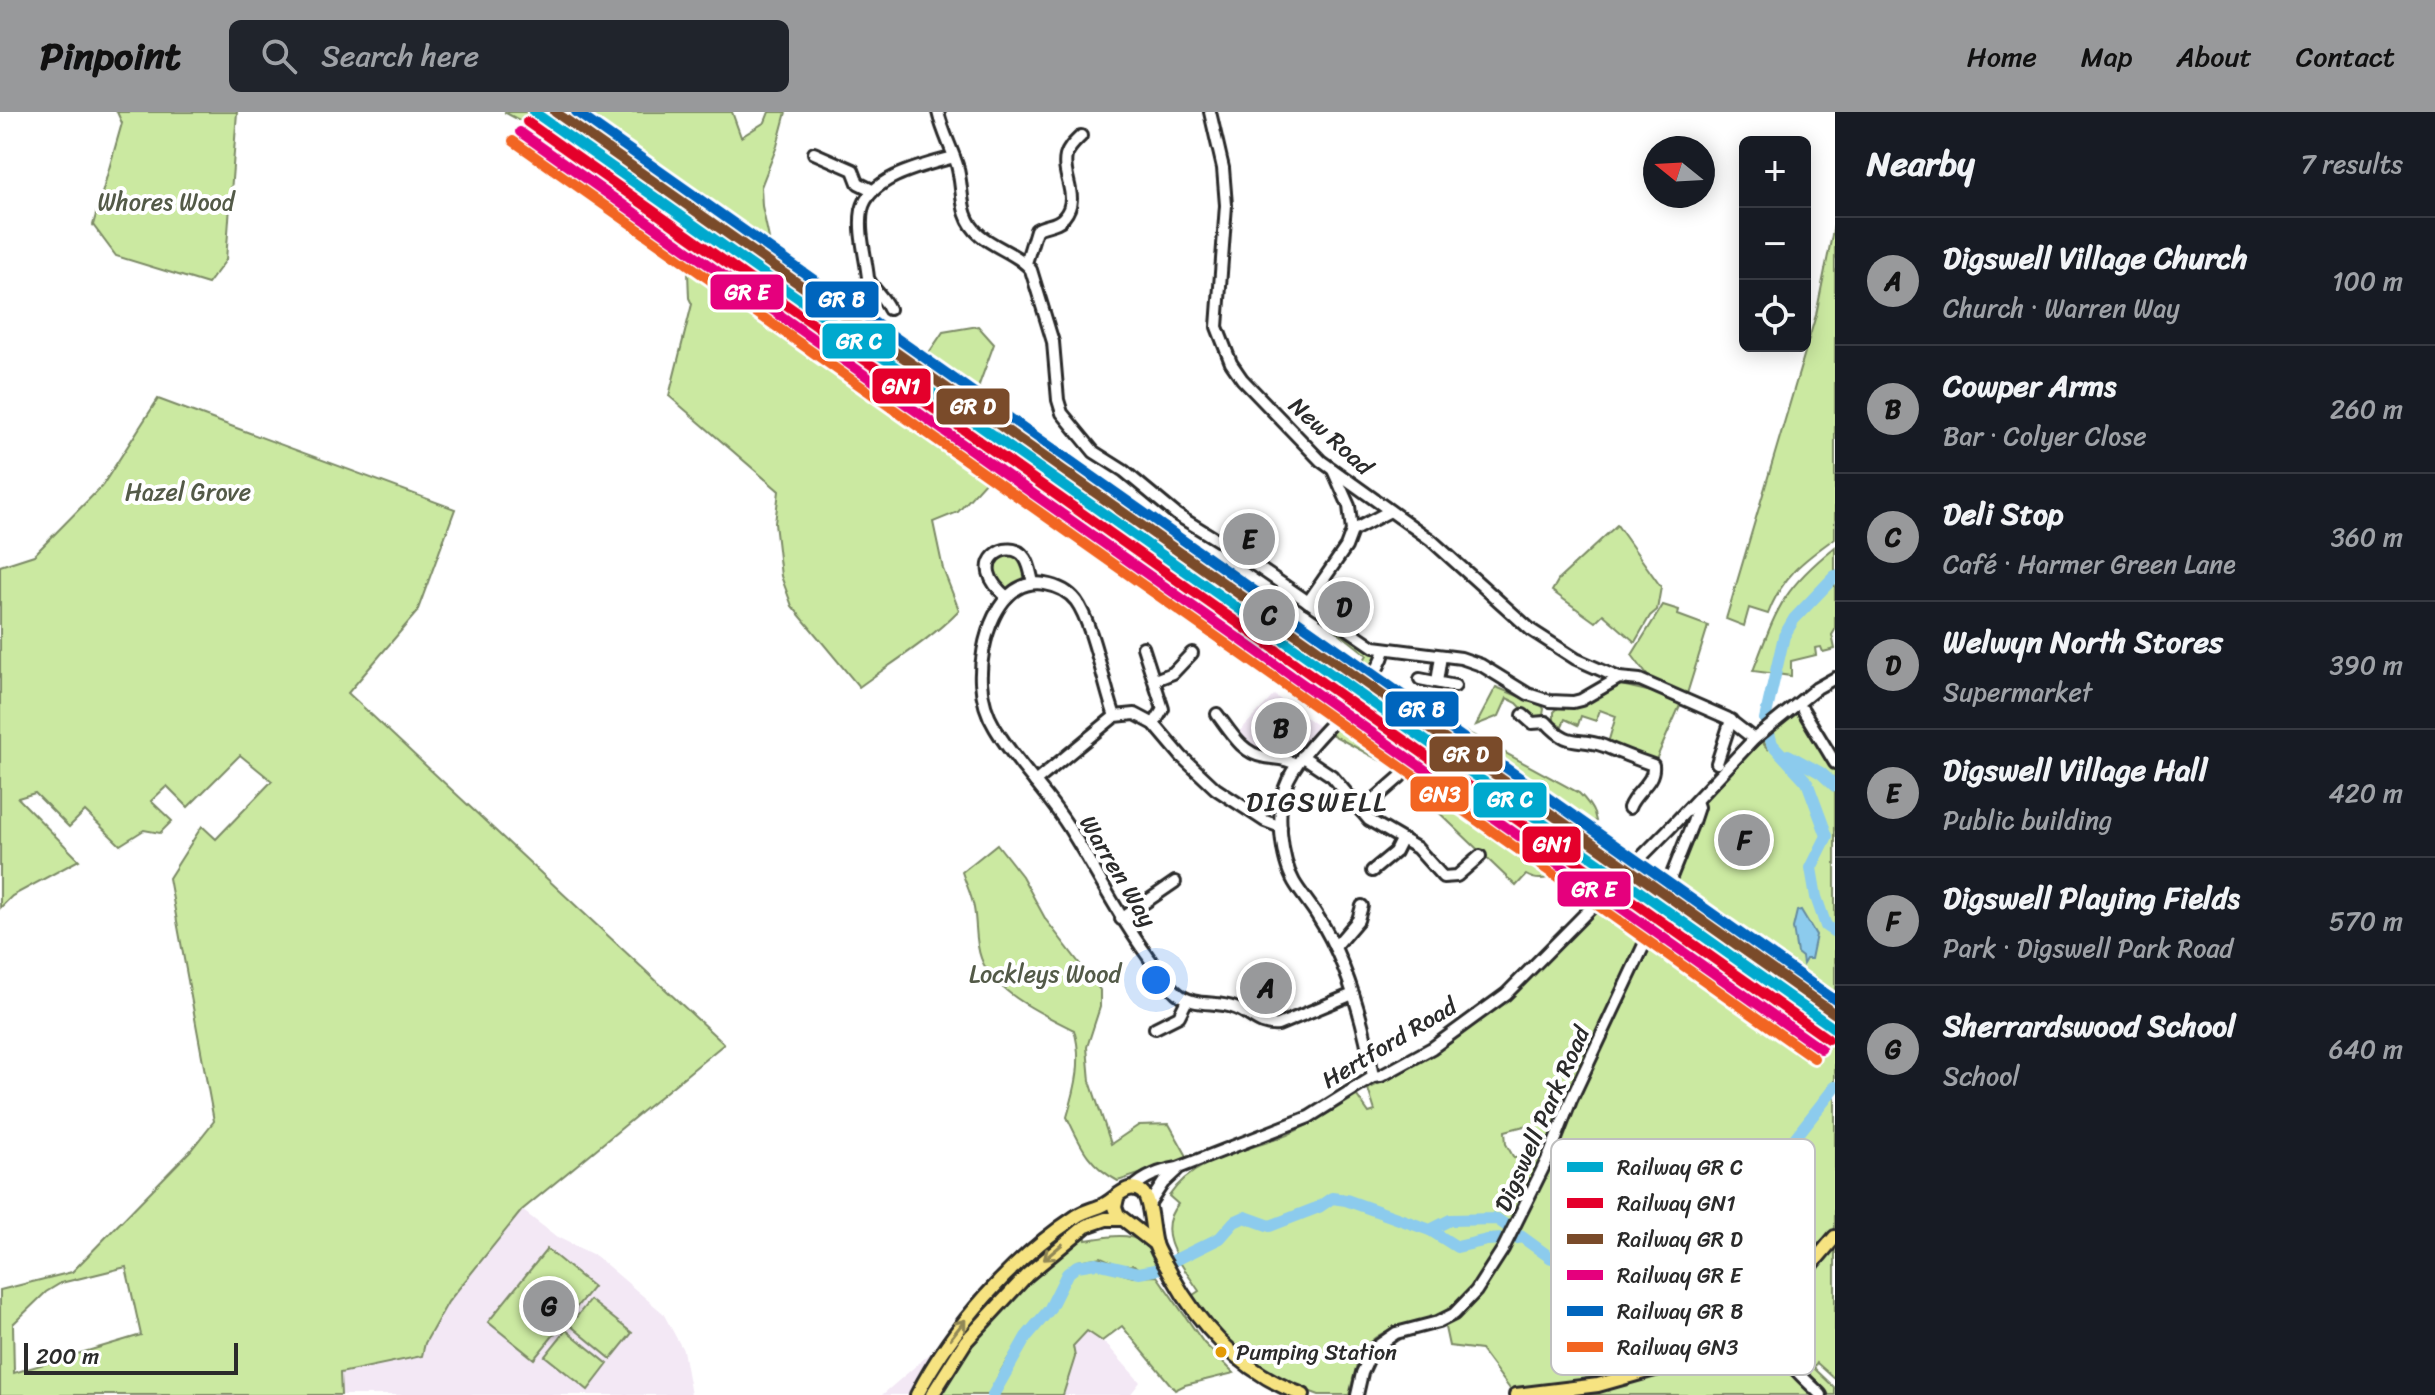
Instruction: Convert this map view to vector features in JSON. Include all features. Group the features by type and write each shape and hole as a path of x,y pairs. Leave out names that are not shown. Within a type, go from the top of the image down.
{"main road":[{"path":"917,1395 960,1326 996,1287 1079,1215 1132,1189 1141,1192 1157,1248 1194,1313 1227,1350 1266,1378 1303,1395"},
{"path":"1117,1198 1116,1211 1157,1248"},
{"path":"932,1395 966,1341 1027,1275 1086,1226 1106,1219 1138,1221 1148,1208"},
{"path":"1815,1261 1835,1237"},
{"path":"1516,1395 1598,1385 1633,1375"}],"street":[{"path":"938,112 960,175 962,206 971,227 989,243 1026,263 1035,280 1053,342 1058,400 1066,419 1094,452 1124,471 1177,515 1374,647 1461,658 1481,665 1519,690 1550,701 1581,700 1619,678"},
{"name":"New Road","path":"1210,112 1223,168 1226,205 1217,327 1231,363 1253,391 1333,470 1431,540 1531,630 1576,659 1619,678 1645,682 1731,720 1754,739"},
{"path":"1026,263 1036,230 1057,223 1067,213 1072,191 1065,159 1069,149 1081,136"},
{"path":"814,153 853,170 858,183 872,190"},
{"path":"889,309 883,296 869,280 862,210 872,190 898,176 954,157"},
{"path":"1308,602 1346,547 1352,531 1349,506 1333,470"},
{"path":"1352,531 1390,511"},
{"path":"1033,583 1022,554 1011,550 998,552 989,561 988,575 996,588 1007,597 1033,583 1051,585 1064,590 1080,608 1115,716"},
{"name":"Warren Way","path":"1007,597 997,611 985,642 981,684 987,713 1070,829 1121,919 1163,978 1187,1000"},
{"path":"1143,647 1163,709 1154,724"},
{"path":"1373,1077 1353,994 1335,947 1293,880 1281,827 1282,796 1299,760 1369,679 1385,650"},
{"path":"1155,680 1173,673 1192,653"},
{"path":"1437,682 1441,656"},
{"name":"Hertford Road","path":"1132,1189 1140,1181 1162,1171 1178,1168 1309,1117 1373,1077 1381,1076 1432,1048 1506,994 1754,739 1817,688 1835,678"},
{"path":"1420,679 1455,686"},
{"path":"1546,722 1550,701"},
{"path":"1803,710 1834,757"},
{"path":"1035,782 1115,716 1135,714 1154,724 1182,757 1216,789 1245,810 1281,827"},
{"path":"1217,714 1249,753 1299,760 1332,776 1376,826 1417,848 1446,879 1457,876 1480,856"},
{"path":"1523,715 1525,720 1532,723 1546,722 1564,738 1604,746 1612,752 1653,765 1652,777 1632,799 1629,808"},
{"path":"1717,763 1731,720"},
{"path":"1361,811 1400,777"},
{"name":"Digswell Park Road","path":"1556,1139 1643,947 1693,822 1698,807 1696,801"},
{"path":"1372,871 1395,852 1401,840"},
{"path":"1121,919 1175,882"},
{"path":"1335,947 1358,920 1362,906"},
{"path":"1155,1028 1179,1016 1187,1000 1235,1008 1268,1026 1278,1025 1353,994"},
{"name":"Digswell Park Road","path":"1357,1395 1362,1373 1373,1349 1382,1340 1454,1314 1476,1291 1520,1219 1551,1150"},
{"name":"Hertford Road","path":"1148,1208 1163,1183 1178,1168"},
{"path":"1802,1375 1821,1395"}],"shaded area":[{"path":"1274,695 1318,726 1292,757 1265,754 1248,747 1239,732"},
{"path":"1355,705 1378,723 1361,744 1336,725"},
{"path":"522,1210 557,1237 596,1256 663,1313 683,1350 691,1395 341,1395 339,1373 422,1356 425,1343 448,1302"},
{"path":"1087,1331 1108,1346 1140,1382 1130,1395 1063,1395 1075,1357 1073,1346"},
{"path":"940,1343 912,1395 882,1395 933,1351"}],"green space":[{"name":"Whores Wood","path":"117,112 237,112 226,260 208,284 116,256 93,225 122,123"},
{"path":"504,112 530,112 573,142 570,147"},
{"path":"559,112 732,112 741,137 765,122 769,112 786,112 761,187 773,257 847,317 895,351 922,363 943,332 978,326 994,344 979,385 981,411 1031,441 1020,459 1079,502 1058,522 986,481 958,512 933,522 943,569 959,610 924,641 859,687 792,606 781,576 775,523 779,491 669,396 692,304 689,298 687,246 602,168 604,163 669,212 682,195"},
{"path":"1835,220 1835,538 1787,579 1768,614 1749,608 1744,626 1726,619 1805,352 1811,352 1811,332"},
{"name":"Hazel Grove","path":"158,399 455,509 417,612 348,693 724,1044 522,1210 448,1302 425,1343 422,1356 340,1373 341,1395 0,1395 0,1290 72,1272 191,1150 214,1121 169,878 202,826 216,839 272,781 240,755 188,807 167,786 151,801 172,821 160,833 144,830 120,845 85,811 69,827 35,793 18,798 79,860 12,896 0,908 0,566 34,555 102,486","holes":["126,1267 141,1335 14,1373 13,1324 46,1292 61,1283"]},
{"path":"1617,525 1661,587 1657,610 1635,642 1603,614 1595,622 1552,591 1559,579"},
{"path":"1835,547 1835,630 1832,635 1835,649 1823,652 1821,647 1815,648 1816,655 1791,661 1791,676 1753,671 1783,602 1803,576"},
{"path":"1005,552 1020,556 1029,578 1008,592 994,581 992,563"},
{"path":"1663,605 1679,610 1678,615 1708,626 1686,697 1650,679 1632,655"},
{"path":"1330,621 1375,652 1377,660 1362,681 1354,676 1367,655 1328,624"},
{"path":"1379,684 1579,793 1594,814 1596,840 1511,788 1375,691"},
{"path":"1621,685 1681,703 1655,762 1608,743 1616,716 1600,710 1596,721 1581,716 1578,725 1565,719 1562,726 1554,721 1554,712 1559,707 1576,706"},
{"path":"1496,687 1542,706 1543,715 1531,718 1517,703 1507,698 1499,716 1476,725"},
{"path":"1797,713 1807,720 1835,769 1835,1233 1815,1254 1815,1139 1560,1139 1671,889 1707,792 1759,739 1769,750 1761,738"},
{"path":"1378,723 1474,781 1515,813 1590,862 1582,869 1570,865 1544,879 1526,875 1516,886 1430,804 1442,791 1432,782 1379,760 1329,733 1336,725 1361,743"},
{"name":"Lockleys Wood","path":"997,844 1022,876 1046,920 1100,990 1100,1007 1087,1047 1090,1081 1111,1144 1139,1125 1169,1124 1188,1158 1118,1181 1099,1168 1081,1146 1067,1117 1078,1063 1074,1030 1007,991 987,970 979,952 973,904 962,872"},
{"path":"1638,867 1663,885 1633,961 1547,1150 1492,1260 1464,1300 1443,1314 1393,1329 1371,1341 1359,1359 1349,1395 1319,1395 1287,1383 1259,1367 1219,1336 1190,1297 1199,1291 1178,1260 1169,1237 1171,1215 1178,1204 1169,1196 1193,1172 1207,1164 1287,1135 1357,1096 1369,1113 1375,1111 1368,1089 1444,1045 1512,990","holes":["1532,1124 1547,1150 1514,1158 1506,1144 1505,1131"]},
{"path":"1551,1159 1551,1375 1600,1375 1513,1393 1481,1350 1449,1346 1444,1323 1453,1320 1534,1197"},
{"path":"1109,1206 1111,1216 1045,1254 928,1395 921,1395 950,1346 998,1290 1073,1223"},
{"path":"1085,1231 1086,1240 1120,1236 1138,1240 1154,1253 1161,1265 1153,1270 1141,1271 1134,1265 1121,1266 1101,1257 1078,1261 1063,1276 1039,1322 1062,1293 1066,1277 1076,1268 1092,1265 1133,1277 1157,1276 1204,1343 1234,1373 1175,1390 1122,1326 1102,1341 1087,1331 1073,1346 1075,1357 1063,1395 996,1395 1028,1333 1006,1362 991,1395 939,1395 950,1372 982,1327 1023,1285"},
{"path":"1835,1243 1835,1379 1817,1363 1815,1366 1815,1267"},
{"path":"547,1249 593,1287 534,1359 488,1322"},
{"path":"590,1300 632,1333 611,1359 570,1325"},
{"path":"566,1330 608,1364 588,1390 545,1356"},
{"path":"1815,1369 1835,1388 1835,1395 1829,1395 1811,1375 1815,1375"},
{"path":"1633,1375 1798,1375 1819,1395 1534,1395 1603,1385"}],"water":[{"path":"1801,910 1816,935 1811,959 1806,959 1803,964 1802,957 1797,953 1793,928 1797,911"}],"waterway":[{"path":"1835,576 1794,619 1784,636 1765,719 1772,744 1807,782 1827,836 1811,868 1816,897 1826,926 1835,932"},
{"path":"1788,755 1821,773 1835,786"},
{"path":"1794,1139 1835,1087"},
{"path":"993,1395 1026,1337 1049,1310 1067,1274 1077,1266 1096,1263 1139,1273 1155,1270 1220,1238 1234,1222 1245,1217 1270,1226 1319,1207 1332,1198 1346,1200 1430,1230 1450,1220 1497,1219 1551,1258"},
{"path":"1430,1230 1457,1247 1487,1240 1518,1238"}],"transit line":[{"path":"534,112 1835,1029"},
{"path":"555,112 1835,1014"},
{"path":"576,112 1835,1000"},
{"path":"520,132 1821,1049"}],"rail line":[{"name":"GN1","path":"527,122 1828,1039"},
{"name":"GN3","path":"513,141 1814,1058"}],"place":[{"name":"Digswell Village Hall","path":"1249,539"},
{"name":"Welwyn North Stores","path":"1344,607"},
{"name":"Deli Stop","path":"1269,615"},
{"name":"Cowper Arms","path":"1281,728"},
{"name":"Digswell Playing Fields","path":"1744,840"},
{"name":"Digswell Village Church","path":"1266,988"},
{"name":"Sherrardswood School","path":"549,1306"},
{"name":"Pumping Station","path":"1221,1352"}],"district":[{"name":"DIGSWELL","path":"1317,801"}]}
